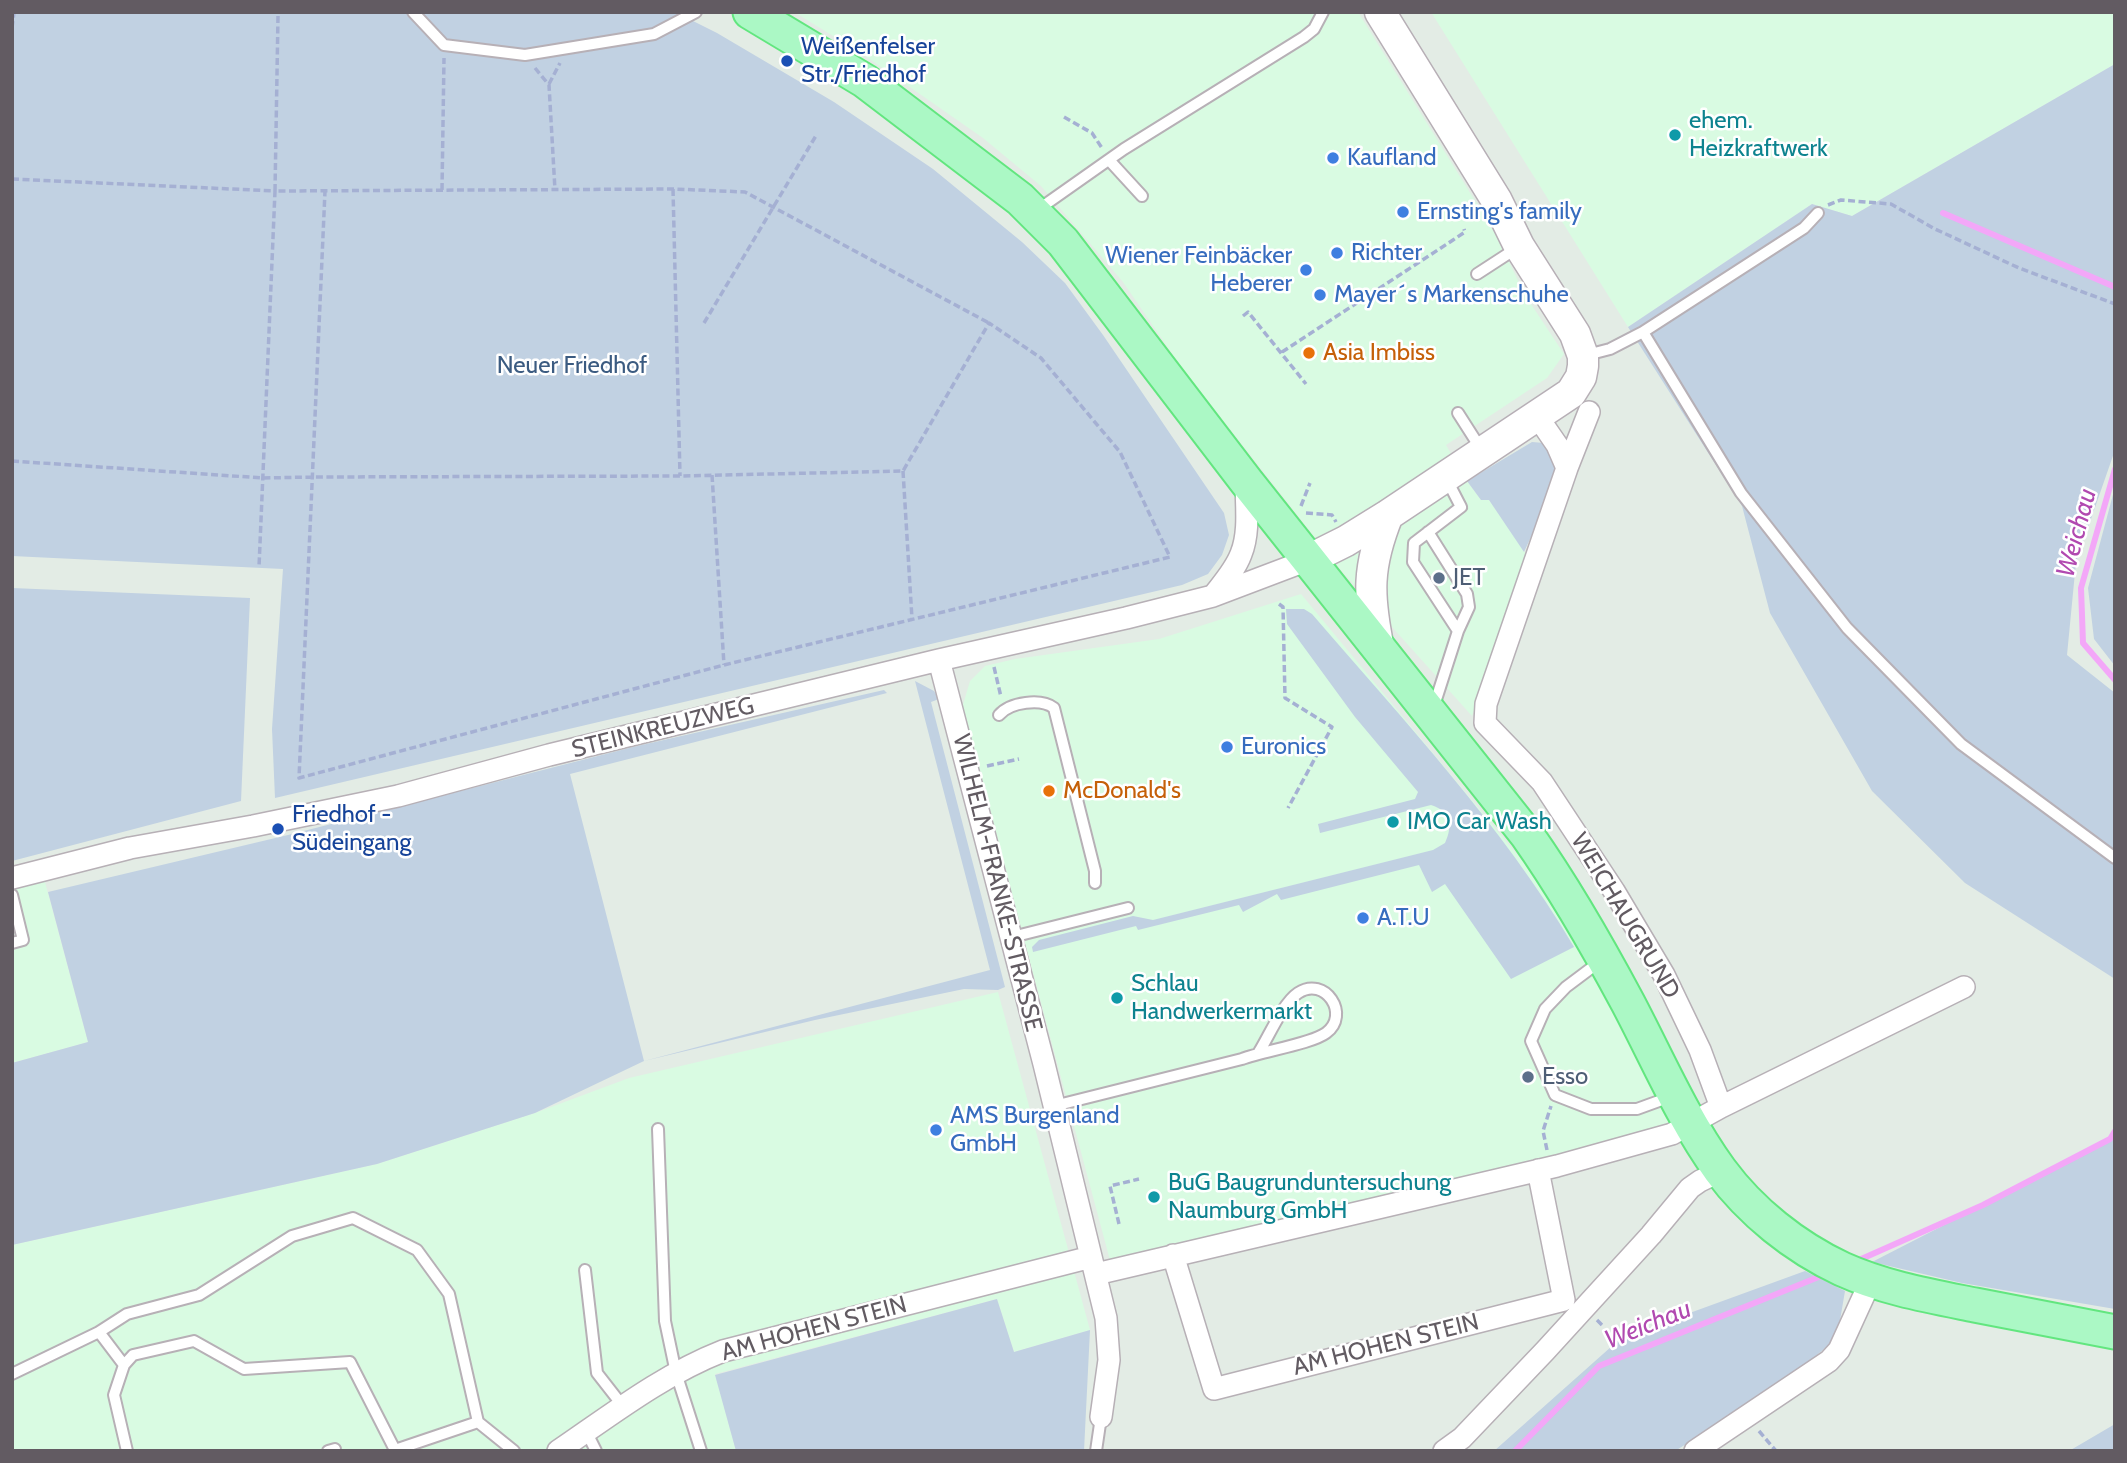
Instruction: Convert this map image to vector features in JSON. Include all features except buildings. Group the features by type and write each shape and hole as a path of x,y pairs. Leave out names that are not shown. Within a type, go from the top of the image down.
{"main road":[{"path":"750,12 865,81 979,166 1063,242 1246,481 1527,835 1569,897 1604,958 1692,1124 1721,1171 1757,1211 1798,1244 1843,1269 1871,1280 1914,1293 2115,1332"}],"street":[{"path":"1308,559 1346,541 1446,478 1482,451 1572,393 1581,377 1583,356 1576,334 1519,246 1497,201 1380,12"},
{"name":"WEICHAUGRUND","path":"1589,412 1567,468 1486,705 1485,723 1542,782 1614,891 1664,975 1700,1050 1721,1107"},
{"path":"1537,416 1557,445 1567,468"},
{"path":"1213,596 1242,553 1246,531 1246,481"},
{"path":"1379,649 1372,612 1372,562 1388,515"},
{"name":"STEINKREUZWEG","path":"12,878 130,848 398,796 549,755 989,648 1126,618 1213,596 1308,559"},
{"name":"WILHELM-FRANKE-STRASSE","path":"939,660 1012,937 1093,1265 1108,1341 1107,1380 1101,1417"},
{"path":"1692,1124 1964,986"},
{"name":"AM HOHEN STEIN","path":"558,1451 622,1405 697,1361 723,1351 1093,1265 1173,1255 1538,1170 1672,1134 1692,1124"},
{"name":"AM HOHEN STEIN","path":"1173,1255 1214,1389 1564,1300 1538,1170"},
{"path":"1444,1451 1462,1438 1545,1351 1690,1188 1721,1171"},
{"path":"1695,1451 1812,1374 1839,1350 1871,1280"}],"lane":[{"path":"413,12 444,45 525,55 654,34 696,12"},
{"path":"1034,213 1109,160 1304,37 1314,29 1323,12"},
{"path":"1109,160 1142,196"},
{"path":"1583,356 1610,349 1643,332 1804,228 1818,213"},
{"path":"1476,274 1519,246"},
{"path":"1643,332 1741,492 1847,628 1961,744 2115,858"},
{"path":"1458,413 1482,451"},
{"path":"1446,478 1461,506 1413,543 1413,562 1458,631"},
{"path":"1428,531 1467,594 1469,607 1458,631 1431,715"},
{"path":"1002,712 1042,701 1054,708 1095,883"},
{"path":"12,895 23,940 12,943"},
{"path":"1012,937 1128,908"},
{"path":"1604,958 1566,987 1545,1009 1531,1041 1555,1094 1591,1110 1637,1109 1677,1095"},
{"path":"1054,1106 1320,1037 1329,1031 1335,1022 1334,1000 1322,991 1314,989 1298,993 1290,1000 1259,1052"},
{"path":"658,1129 665,1321 677,1373 701,1451"},
{"path":"12,1374 99,1332 127,1314 199,1295 292,1236 353,1218 417,1250 449,1294 478,1422 514,1451"},
{"path":"585,1270 597,1373 622,1405"},
{"path":"99,1332 124,1365"},
{"path":"127,1451 114,1395 124,1365 133,1355 194,1341 244,1369 350,1362 396,1450 478,1422"},
{"path":"1096,1451 1101,1417"},
{"path":"586,1431 596,1451"}],"path":[{"path":"12,29 14,12"},
{"path":"258,567 275,191 278,16"},
{"path":"442,190 444,45"},
{"path":"555,190 549,85 567,49"},
{"path":"525,55 549,85"},
{"path":"1064,117 1092,133"},
{"path":"704,323 817,134"},
{"path":"12,178 275,191 673,189 745,192 989,323 1041,358 1120,452 1170,557 724,665 299,778 325,191"},
{"path":"673,189 680,476"},
{"path":"1818,213 1841,200 1891,204 1935,229 2020,268 2115,304"},
{"path":"1282,352 1465,232 1464,229"},
{"path":"1243,316 1248,312 1306,384"},
{"path":"912,619 903,471 989,323"},
{"path":"12,461 263,478 680,476 903,471"},
{"path":"712,475 724,665"},
{"path":"1301,506 1310,483"},
{"path":"1279,604 1283,607 1284,698 1332,727 1288,808"},
{"path":"989,648 1002,712"},
{"path":"968,770 1019,759"},
{"path":"1545,1138 1543,1130 1555,1094"},
{"path":"1119,1224 1110,1186 1139,1179"},
{"path":"1746,1416 1776,1451"}],"shaded area":[{"path":"794,12 1358,12 1495,233 1525,295 1564,354 1547,378 1446,445 1467,481 1481,500 1489,500 1529,558 1472,716 1339,568 1182,368 1123,282 1041,186 983,138 861,53"},
{"path":"1431,12 2115,12 2115,64 1852,216 1812,204 1628,327"},
{"path":"1301,594 1529,869 1598,982 1678,1125 1111,1264 962,708 970,681 985,666 1015,659 1159,639"},
{"path":"42,871 88,1042 12,1063 12,878"},
{"path":"998,992 1090,1330 1014,1352 997,1299 715,1374 736,1451 12,1451 12,1245 377,1164 535,1113 629,1078"}],"green space":[{"name":"Neuer Friedhof","path":"12,12 675,12 717,33 834,102 933,169 1022,242 1065,283 1224,513 1229,535 1222,555 1208,574 1182,585 275,798 272,729 283,569 12,556"},
{"path":"2115,64 2115,450 2076,562 2067,655 2115,693 2115,979 1965,883 1872,791 1770,613 1742,506 1628,327 1812,204 1852,216"},
{"path":"1532,442 1544,443 1559,469 1554,487 1524,552 1489,500 1481,500 1467,481"},
{"path":"2115,487 2115,666 2094,639 2088,588"},
{"path":"12,588 250,598 241,801 12,861"},
{"path":"1286,609 1304,609 1312,614 1451,775 1516,859 1574,947 1511,979 1445,884 1432,892 1419,865 1281,900 1277,894 1243,912 1239,905 1138,930 1136,926 1033,952 1032,947 1039,940 1133,916 1153,920 1433,850 1445,843 1449,831 1448,820 1443,811 1431,805 1320,833 1318,824 1415,799 1418,792 1355,717 1287,624"},
{"path":"915,681 934,691 939,699 931,702 1005,987 998,990 964,989 815,1020 644,1061 990,970"},
{"path":"884,690 887,693 570,774 644,1061 535,1113 377,1164 12,1245 12,1063 88,1042 48,892 288,835 633,747"},
{"path":"2115,1131 2115,1309 1962,1283 1872,1262 2110,1140"},
{"path":"1805,1271 1845,1291 1837,1338 1785,1382 1675,1451 1494,1451 1621,1338"},
{"path":"997,1299 1014,1352 1090,1330 1084,1451 736,1451 715,1375"},
{"path":"2115,1424 2115,1451 2069,1451"}],"waterway":[{"path":"1943,213 2115,287"},
{"name":"Weichau","path":"2115,469 2081,588 2083,643 2115,680"},
{"name":"Weichau","path":"1859,1260 1983,1205 2110,1139 2115,1131"},
{"name":"Weichau","path":"1515,1451 1599,1366 1821,1276"}],"place":[{"name":"Weißenfelser Str./Friedhof","path":"787,61"},
{"name":"ehem. Heizkraftwerk","path":"1675,135"},
{"name":"Kaufland","path":"1333,158"},
{"name":"Ernsting's family","path":"1403,212"},
{"name":"Richter","path":"1337,253"},
{"name":"Wiener Feinbäcker Heberer","path":"1306,270"},
{"name":"Mayer´s Markenschuhe","path":"1320,295"},
{"name":"Asia Imbiss","path":"1309,353"},
{"name":"JET","path":"1439,578"},
{"name":"Euronics","path":"1227,747"},
{"name":"McDonald's","path":"1049,791"},
{"name":"IMO Car Wash","path":"1393,822"},
{"name":"Friedhof - Südeingang","path":"278,829"},
{"name":"A.T.U","path":"1363,918"},
{"name":"Schlau Handwerkermarkt","path":"1117,998"},
{"name":"Esso","path":"1528,1077"},
{"name":"AMS Burgenland GmbH","path":"936,1130"},
{"name":"BuG Baugrunduntersuchung Naumburg GmbH","path":"1154,1197"}]}
